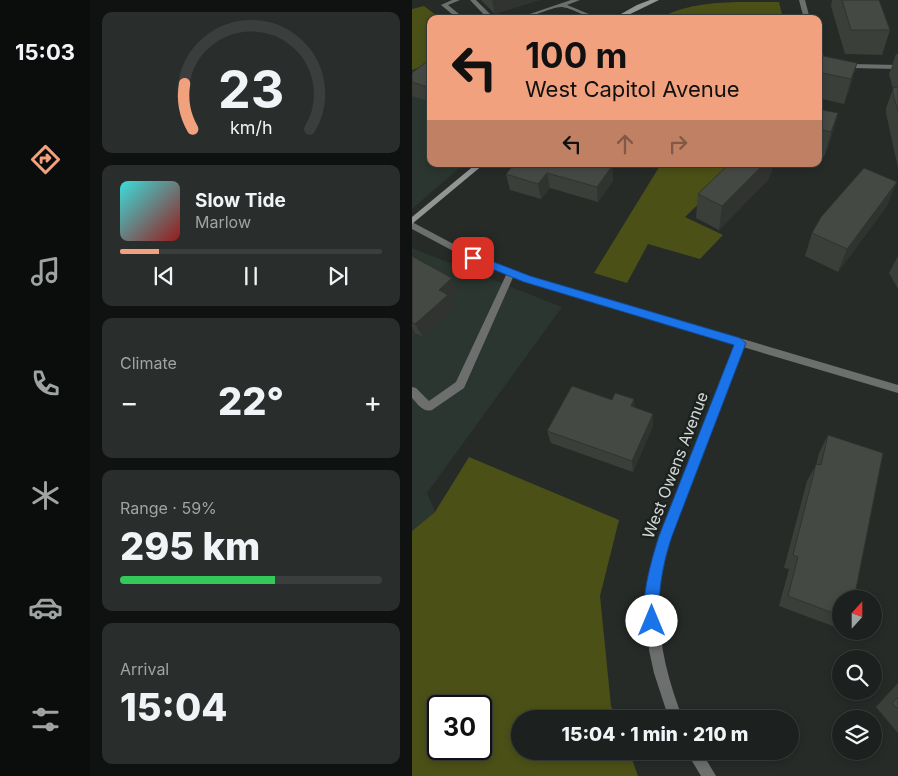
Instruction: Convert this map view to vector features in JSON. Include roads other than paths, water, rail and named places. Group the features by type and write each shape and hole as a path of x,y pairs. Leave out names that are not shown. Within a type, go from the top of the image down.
{"street":[{"path":"457,0 444,5 457,15"},
{"path":"473,0 488,15"},
{"path":"530,15 577,0"},
{"path":"622,15 656,0"},
{"path":"802,0 805,15"},
{"path":"561,5 587,15"},
{"path":"822,57 851,66 898,67"},
{"path":"412,221 476,167"},
{"path":"412,225 452,248 512,273 898,390"},
{"path":"412,391 428,407 460,385 512,273"},
{"name":"West Owens Avenue","path":"673,710 660,672 655,646 652,592 657,563 665,536 740,343"},
{"path":"698,760 708,776"}]}
